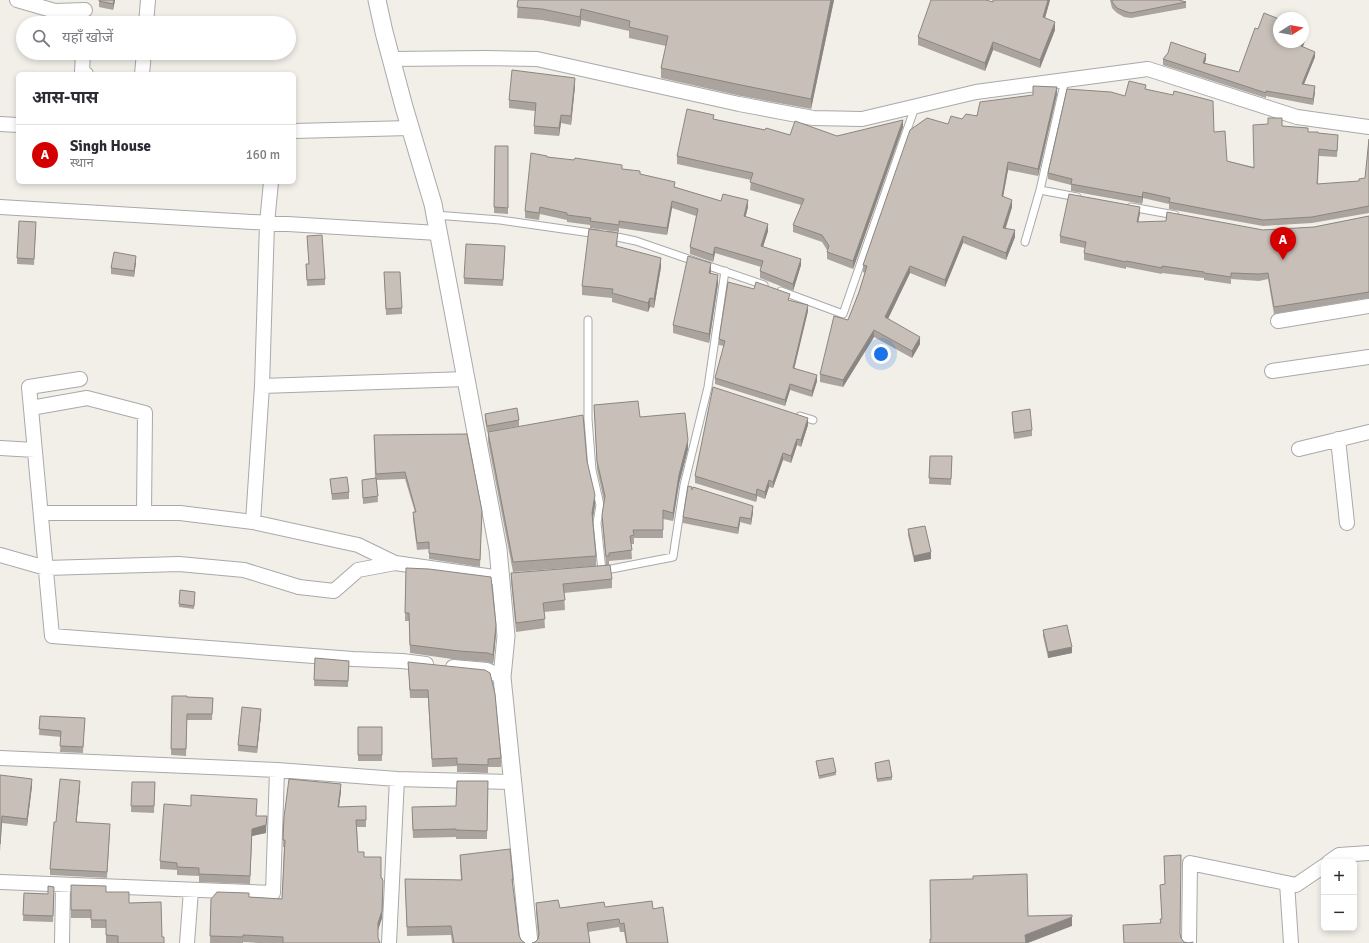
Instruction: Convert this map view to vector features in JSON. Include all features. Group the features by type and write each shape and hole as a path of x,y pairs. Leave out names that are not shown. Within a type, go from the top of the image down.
{"street":[{"path":"16,0 55,11 86,11"},
{"path":"147,16 148,0"},
{"path":"377,0 391,59 435,215 466,379 481,438 498,548 505,577 506,636 502,677 529,943"},
{"path":"391,59 537,59 739,104 813,118 862,119 976,92 1148,69 1297,117 1369,127"},
{"path":"82,72 83,60"},
{"path":"142,72 143,60"},
{"path":"0,124 16,125"},
{"path":"296,131 410,128"},
{"path":"253,522 262,386 267,223 271,184"},
{"path":"0,207 438,233"},
{"path":"1278,321 1369,306"},
{"path":"1272,371 1369,357"},
{"path":"80,379 29,387 52,636 353,659 402,661 487,670 502,677"},
{"path":"262,386 466,379"},
{"path":"31,408 87,398 145,413 144,513"},
{"path":"1300,449 1369,432"},
{"path":"1338,440 1347,523"},
{"path":"0,448 35,450"},
{"path":"41,513 180,513 253,522 358,545 396,563"},
{"path":"0,555 46,568 179,564 244,570 299,587 334,591 358,570 396,563 505,577"},
{"path":"0,758 277,770 397,779 512,782"},
{"path":"0,882 273,893 277,770"},
{"path":"389,943 397,779"},
{"path":"1333,859 1339,855 1369,853"},
{"path":"1188,943 1190,863 1296,885 1321,868"},
{"path":"1287,883 1291,943"},
{"path":"62,943 63,885"},
{"path":"187,943 191,890"}],"lane":[{"path":"1025,242 1040,190 1065,80"},
{"path":"776,290 843,314 915,107"},
{"path":"1040,190 1085,198"},
{"path":"1123,206 1183,217"},
{"path":"435,215 500,220 617,236 769,287"},
{"path":"594,571 673,557 708,387 725,271"},
{"path":"588,320 584,419 592,470 600,505 598,523 602,570"},
{"path":"708,387 715,389"},
{"path":"791,413 813,420"}],"building":[{"path":"99,0 114,0 113,4"},
{"path":"518,0 831,0 811,99 661,68 668,36 629,27 630,21 581,9 580,17 542,9 517,7"},
{"path":"931,0 986,0 993,2 993,0 1048,0 1043,17 1055,22 1040,60 993,42 985,63 918,37"},
{"path":"1112,0 1179,0 1186,2 1131,13 1117,8"},
{"path":"1264,13 1273,17 1273,48 1306,48 1315,52 1302,84 1315,86 1313,99 1266,91 1266,93 1163,59 1168,53 1171,42 1206,54 1203,63 1239,72 1255,28 1258,29"},
{"path":"512,70 575,78 571,116 561,115 559,128 534,126 536,103 509,100"},
{"path":"1129,81 1146,85 1145,89 1173,95 1174,91 1213,101 1214,132 1225,131 1227,161 1254,168 1253,125 1268,124 1268,118 1282,118 1282,126 1308,128 1308,132 1338,135 1337,151 1319,149 1317,184 1359,181 1359,179 1365,178 1369,139 1369,206 1312,217 1263,220 1169,202 1170,198 1143,192 1142,197 1071,184 1072,179 1048,173 1067,89 1111,92 1125,96"},
{"path":"1033,86 1057,87 1038,169 1008,162 1002,196 1012,200 1003,228 1015,230 1006,253 963,236 945,280 910,266 885,317 920,337 912,351 874,330 843,380 820,374 834,316 848,320 859,292 867,266 863,265 910,130 927,118 948,124 951,116 962,119 966,114 977,116 980,102 1033,95"},
{"path":"687,109 714,115 713,119 765,130 766,128 790,135 795,121 837,136 903,120 853,261 827,252 829,246 822,235 793,225 804,199 750,182 753,173 677,156"},
{"path":"495,146 508,146 508,208 494,207"},
{"path":"531,153 547,157 574,160 575,158 622,165 622,169 640,171 640,174 675,182 674,187 721,201 723,194 748,200 744,216 768,224 761,246 801,259 793,284 760,271 763,261 715,247 713,255 690,247 698,209 672,201 667,228 619,221 619,225 590,221 591,218 567,215 567,213 540,207 539,213 525,211"},
{"path":"1069,194 1140,207 1137,222 1166,221 1167,212 1263,230 1314,227 1369,216 1369,292 1274,307 1268,273 1231,273 1231,277 1162,266 1162,268 1084,253 1086,242 1060,236"},
{"path":"19,221 36,222 34,259 17,258"},
{"path":"589,229 618,233 616,246 661,258 654,299 650,298 648,303 612,293 613,289 582,286"},
{"path":"322,235 325,279 307,280 306,264 309,264 307,236"},
{"path":"466,244 505,246 503,280 464,278"},
{"path":"114,252 136,256 134,271 111,268"},
{"path":"688,256 711,263 709,273 718,275 709,334 673,325"},
{"path":"384,272 400,272 402,308 386,309"},
{"path":"728,282 754,289 756,282 790,294 788,300 808,305 793,368 817,375 812,391 790,384 785,400 715,378 725,341 719,339"},
{"path":"713,387 808,418 801,440 797,439 791,456 783,453 773,482 769,480 765,492 757,489 756,495 695,476"},
{"path":"638,401 640,417 685,413 688,440 679,475 673,513 663,510 663,530 633,530 634,535 630,536 632,550 609,553 609,556 606,556 602,515 605,496 597,461 594,405"},
{"path":"517,408 519,420 487,426 485,414"},
{"path":"1030,409 1032,430 1014,433 1012,412"},
{"path":"583,415 587,461 595,495 592,513 596,556 513,562 488,432"},
{"path":"467,434 482,511 480,560 429,553 429,542 417,543 413,512 416,512 405,472 376,474 374,435"},
{"path":"930,456 952,456 951,479 929,478"},
{"path":"347,477 349,492 332,494 330,479"},
{"path":"376,478 378,496 363,498 362,480"},
{"path":"688,486 692,487 692,490 693,487 753,506 751,519 740,517 738,528 683,517"},
{"path":"925,526 931,552 914,556 908,529"},
{"path":"610,565 612,579 563,584 565,600 543,603 545,619 516,623 511,573"},
{"path":"406,568 429,569 491,577 496,625 493,655 488,653 410,645 409,613 405,613"},
{"path":"180,590 195,592 194,606 179,604"},
{"path":"1067,625 1072,647 1048,652 1043,630"},
{"path":"315,658 349,661 348,681 314,680"},
{"path":"408,662 485,670 490,673 495,694 501,758 488,759 488,765 457,764 457,758 432,759 428,690 410,690"},
{"path":"172,696 213,698 212,714 187,714 186,749 171,749"},
{"path":"242,707 261,709 257,747 238,745"},
{"path":"40,716 85,718 83,747 60,746 61,731 39,729"},
{"path":"358,727 382,727 382,755 358,755"},
{"path":"833,758 836,772 819,776 816,761"},
{"path":"889,760 892,777 877,779 875,763"},
{"path":"0,775 32,779 27,819 2,816 0,844"},
{"path":"60,779 80,781 76,822 110,824 107,872 50,869 54,822 56,822"},
{"path":"289,779 341,784 338,807 366,806 366,820 356,820 358,852 364,852 364,857 381,857 381,878 383,881 382,911 378,923 378,938 380,943 283,943 283,937 243,935 243,937 210,936 211,899 217,892 249,893 249,897 282,899 285,840 283,840 284,817"},
{"path":"457,781 488,781 487,831 456,829 413,830 412,807 456,806"},
{"path":"132,782 155,782 154,806 131,806"},
{"path":"191,795 257,799 256,816 267,816 266,825 252,829 250,876 199,874 199,868 177,867 177,863 160,861 164,804 191,806"},
{"path":"510,849 519,935 521,940 525,943 454,943 451,926 407,927 405,879 462,880 460,855"},
{"path":"1181,855 1180,934 1184,942 1189,943 1124,943 1123,925 1161,923 1160,885 1165,884 1164,856"},
{"path":"1027,874 1028,916 1072,915 1072,917 1025,935 1026,943 930,943 930,880 973,879 973,876"},
{"path":"71,885 106,886 106,892 129,892 129,903 161,902 162,937 164,937 164,943 118,943 118,936 106,935 106,920 91,920 91,910 71,910"},
{"path":"48,886 54,887 53,916 23,915 24,893 48,894"},
{"path":"558,900 560,908 604,902 605,907 652,901 653,909 663,907 668,943 627,943 624,923 620,924 619,919 587,923 590,943 532,943 538,939 539,934 536,903"}],"place":[{"name":"Singh House","path":"1283,260"}]}
